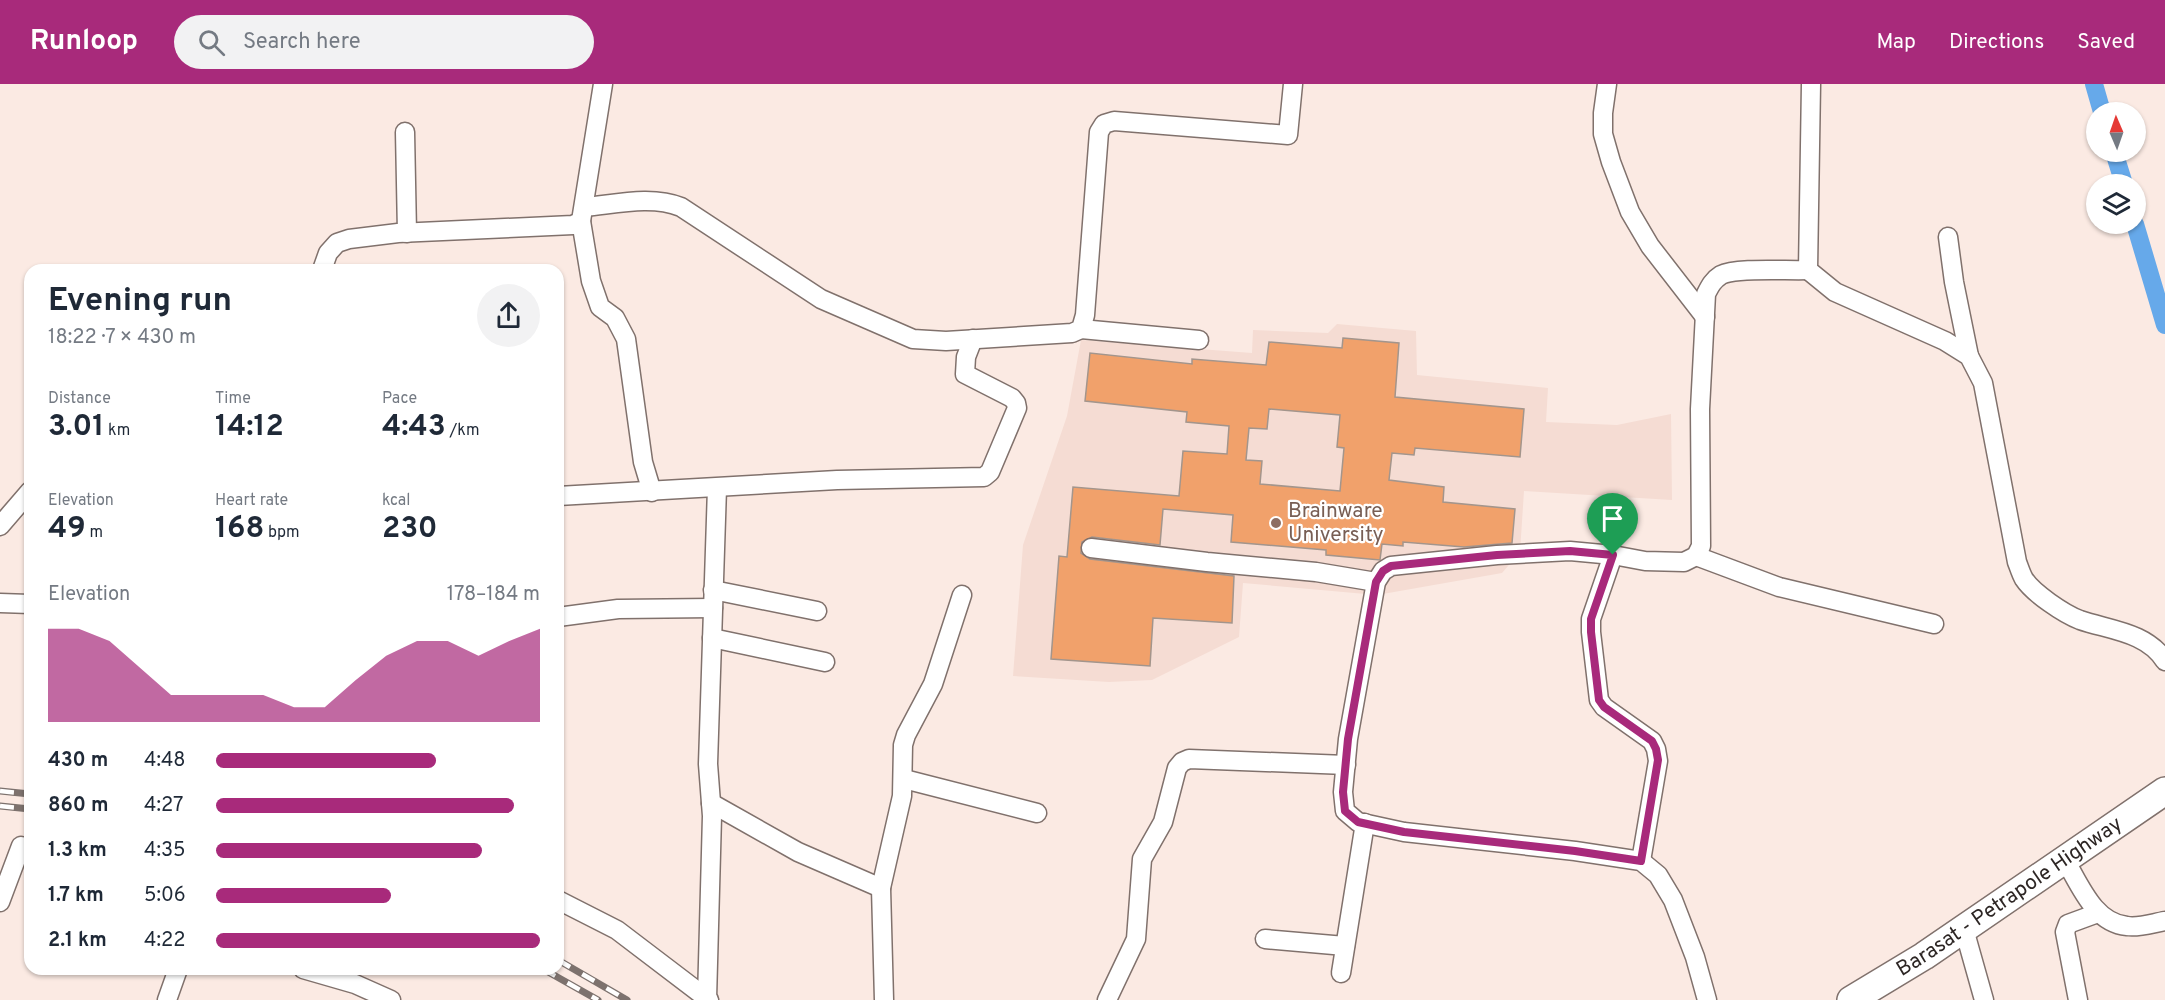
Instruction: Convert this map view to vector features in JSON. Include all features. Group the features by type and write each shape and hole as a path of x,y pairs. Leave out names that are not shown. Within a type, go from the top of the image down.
{"highway":[{"name":"Barasat - Petrapole Highway","path":"1862,997 2165,791"}],"street":[{"path":"603,84 583,214 591,281 600,307 615,318 626,339 643,462 652,492"},
{"path":"1081,329 1085,315 1093,228 1099,132 1104,124 1114,121 1288,135 1293,84"},
{"path":"1607,84 1603,134 1630,212 1650,246 1705,317"},
{"path":"1808,270 1811,84"},
{"path":"405,132 407,232"},
{"path":"324,264 328,253 337,243 350,238 407,232 573,225 583,214 655,201 668,202 681,207 793,282 843,309 913,339 946,341 1072,333 1081,329 1198,340"},
{"path":"1948,237 1954,282 1969,356 1983,383 2017,562 2025,580 2041,596 2077,619 2146,642 2165,661"},
{"path":"1707,1000 1695,957 1673,900 1658,875 1641,861 1575,851 1404,832 1358,822 1345,811 1343,792 1348,739 1376,582 1383,571 1391,566 1533,552 1570,551 1645,561 1684,562 1696,556 1701,546 1700,410 1706,294 1711,282 1722,274 1808,270 1835,292 1945,341 1969,356"},
{"path":"564,496 837,480 984,477 990,472 1017,408 1012,398 965,374 966,357 974,339"},
{"path":"708,999 711,802 708,764 717,488"},
{"path":"0,526 24,498"},
{"path":"1091,548 1316,572 1376,582"},
{"path":"1613,555 1595,605 1591,632 1599,700 1604,707 1652,741 1656,749 1658,760 1641,861"},
{"path":"1696,556 1765,583 1934,624"},
{"path":"884,1000 881,888 902,796 903,753 906,735 933,684 962,595"},
{"path":"564,616 713,599 817,611"},
{"path":"0,603 24,604"},
{"path":"712,639 825,662"},
{"path":"1107,1000 1136,939 1142,859 1162,822 1177,768 1182,762 1189,759 1346,765"},
{"path":"904,779 1037,813"},
{"path":"711,802 798,852 881,888"},
{"path":"1341,973 1365,823"},
{"path":"0,902 21,846"},
{"path":"2065,860 2098,913 2116,924 2128,927 2165,921"},
{"path":"564,903 617,930 708,999"},
{"path":"2078,1000 2065,932 2068,924 2098,913"},
{"path":"1964,929 1984,1000"},
{"path":"1264,939 1345,946"},
{"path":"167,1000 176,975"},
{"path":"324,975 355,984 391,1000"}],"shaded area":[{"name":"Brainware University","path":"1337,324 1416,331 1417,375 1548,388 1546,422 1617,425 1671,414 1672,500 1524,491 1520,552 1502,573 1377,595 1243,583 1239,637 1152,680 1109,682 1013,676 1023,545 1067,416 1081,340 1252,353 1253,330 1328,333"}],"building":[{"path":"1343,338 1399,343 1395,397 1524,409 1520,457 1415,448 1414,455 1392,453 1389,480 1444,487 1443,502 1515,509 1512,543 1464,547 1403,542 1403,546 1382,544 1380,560 1326,555 1326,550 1231,542 1233,515 1163,509 1160,545 1092,537 1082,542 1081,553 1090,559 1234,576 1232,623 1153,618 1150,666 1051,659 1059,556 1067,557 1073,487 1179,496 1183,451 1227,454 1229,426 1186,422 1187,412 1085,401 1090,353 1192,364 1192,359 1266,365 1269,342 1342,348","holes":["1269,409 1340,415 1337,447 1344,448 1340,491 1260,484 1262,461 1246,460 1249,428 1267,429"]}],"waterway":[{"path":"2094,84 2099,102"},
{"path":"2117,162 2121,174"},
{"path":"2138,234 2165,325"}],"railway":[{"path":"0,791 24,793"},
{"path":"0,806 24,808"},
{"path":"564,963 627,1000"},
{"path":"554,975 598,1000"}],"place":[{"name":"Brainware University","path":"1276,523"}],"route":[{"path":"1570,551 1613,555 1591,619 1596,694 1604,707 1652,741 1656,749 1658,760 1641,861 1575,851 1404,832 1358,822 1345,811 1343,792 1348,739 1376,582 1383,571 1391,566 1533,552 1570,551"}]}
